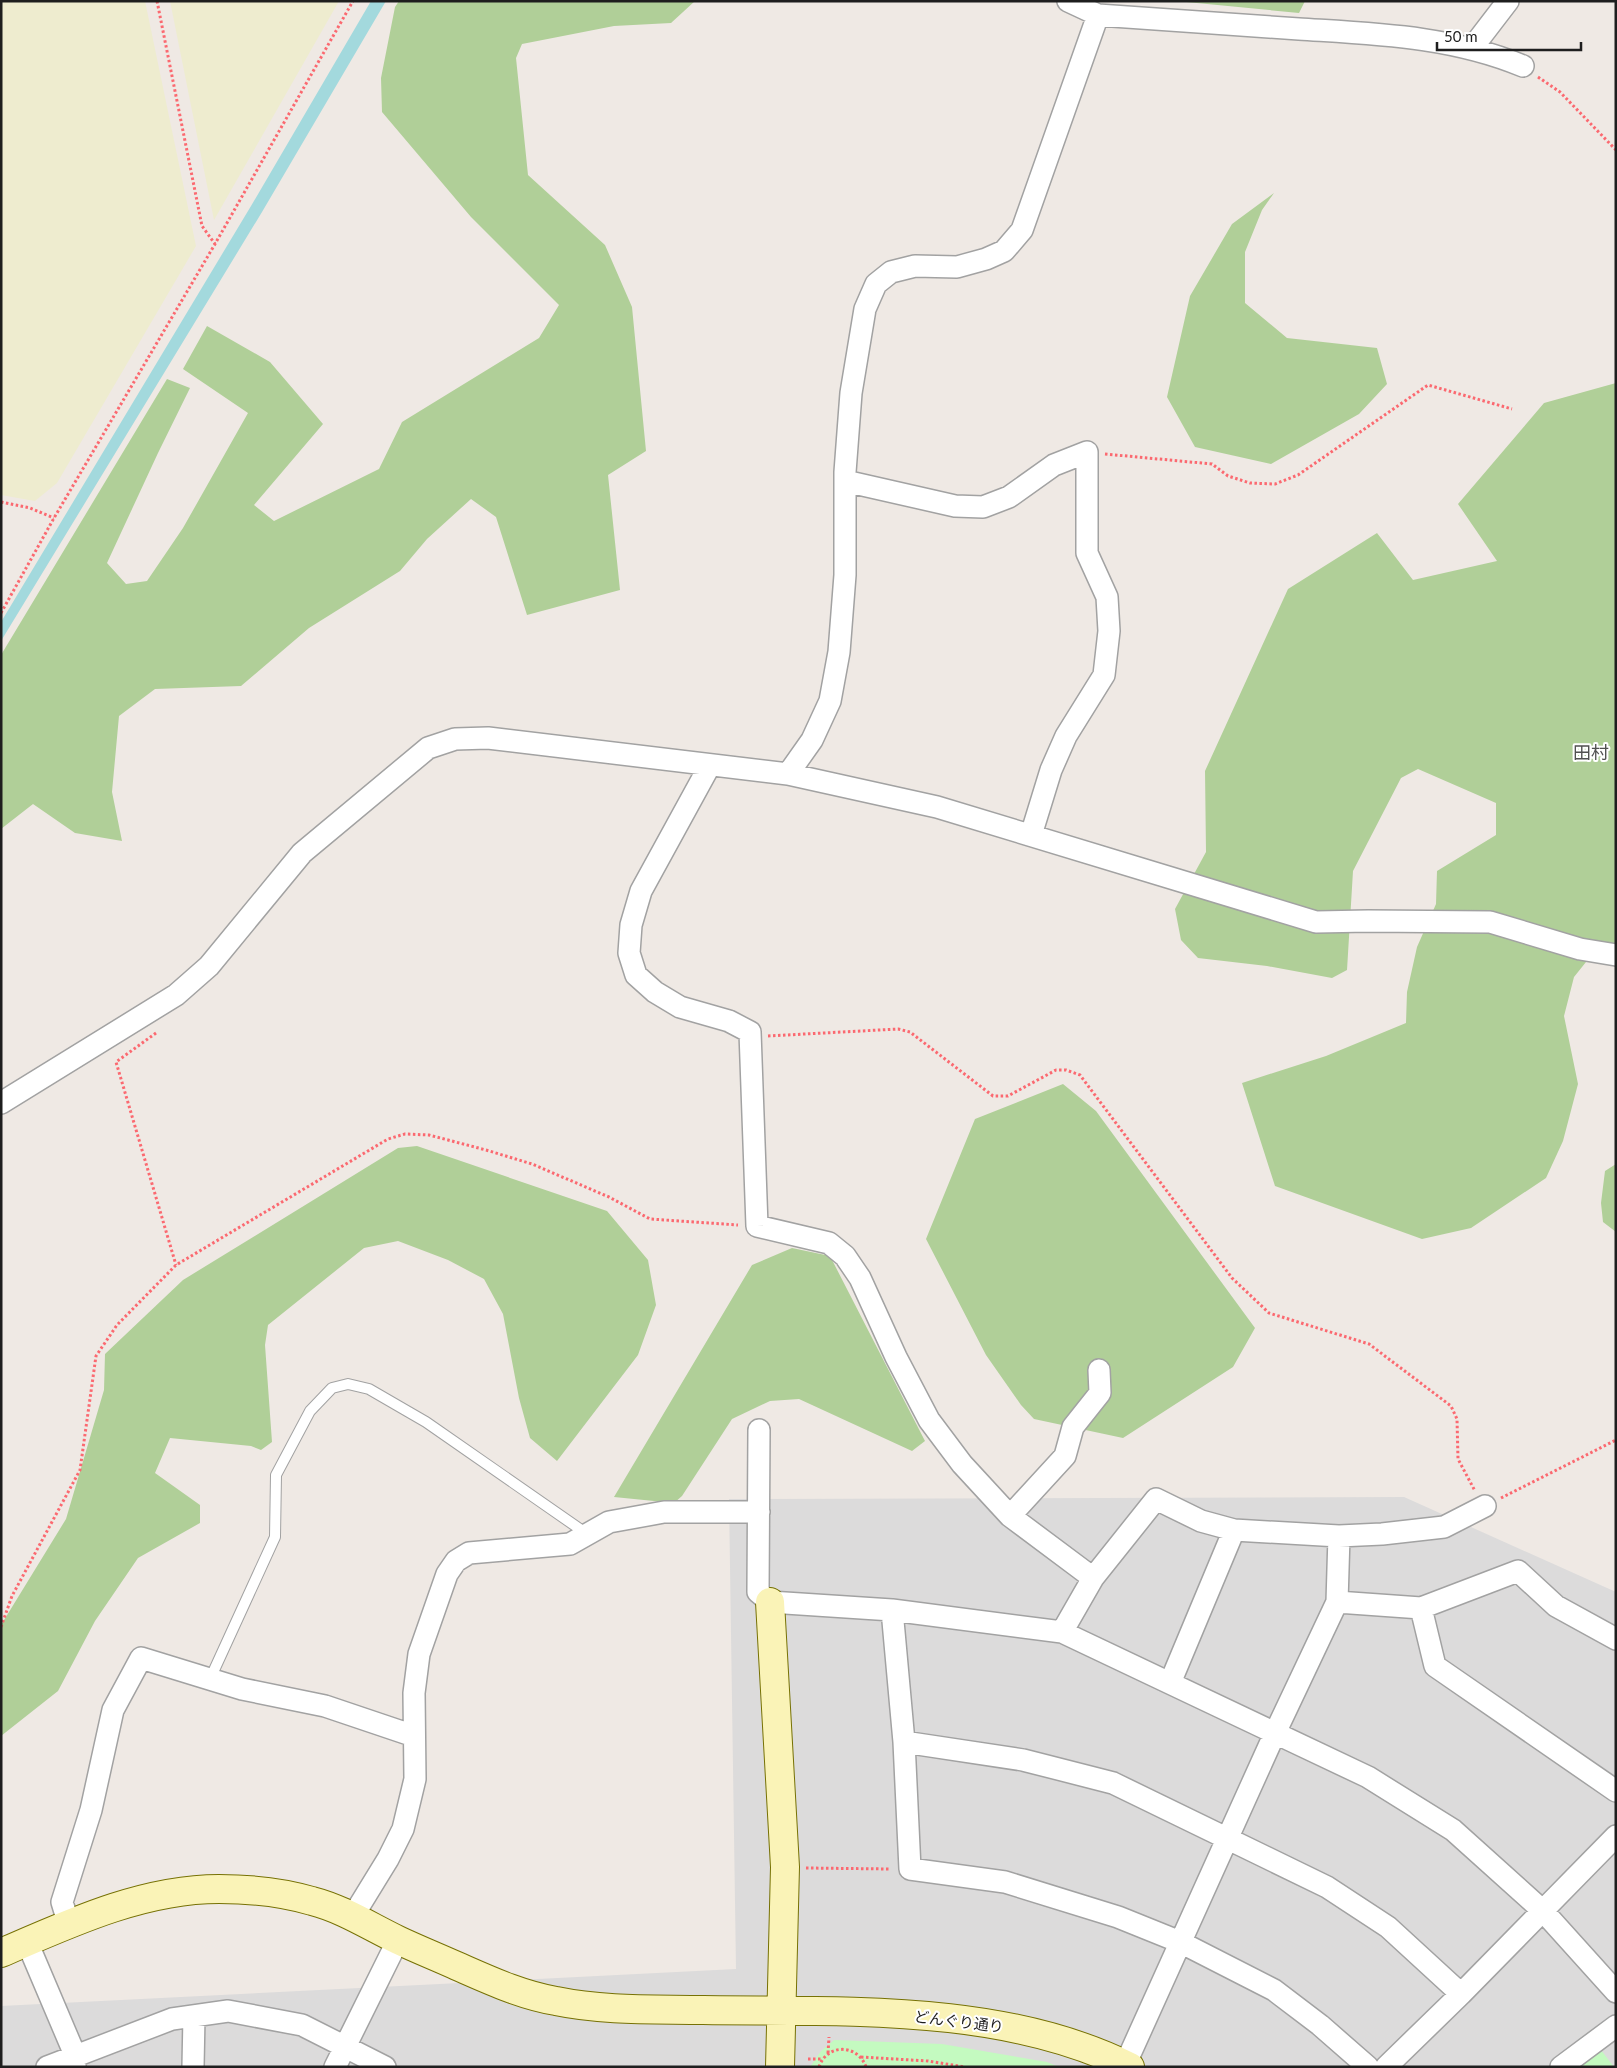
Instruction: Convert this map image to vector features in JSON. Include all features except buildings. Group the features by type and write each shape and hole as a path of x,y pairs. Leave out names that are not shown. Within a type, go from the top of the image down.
{"street":[{"path":"1068,1 1098,15 1388,34 1472,48 1523,66"},
{"path":"1472,48 1508,1"},
{"path":"788,774 812,740 830,701 839,652 843,594 845,481 851,393 865,309 876,284 891,272 916,266 957,267 986,259 1004,251 1022,230 1098,15"},
{"path":"845,481 955,506 983,507 1010,497 1054,465 1087,452 1087,553 1107,598 1109,632 1104,675 1066,736 1051,770 1031,835"},
{"path":"1,1103 176,994 209,966 302,853 428,748 455,739 488,738 788,774 937,807 1316,922 1490,922 1580,949 1616,955"},
{"path":"710,765 641,891 631,925 629,953 636,975 655,992 680,1007 729,1021 750,1032 757,1226 829,1243 845,1256 860,1278 896,1357 929,1420 962,1464 1010,1516 1093,1578"},
{"path":"1010,1516 1065,1456 1073,1427 1100,1392 1099,1370"},
{"path":"759,1430 758,1592 770,1602 892,1610 1062,1632 1368,1776 1454,1830 1543,1911 1616,1992"},
{"path":"1062,1632 1093,1578 1156,1499 1201,1521 1234,1530 1339,1536 1382,1534 1444,1527 1485,1506"},
{"path":"353,1916 388,1859 403,1829 415,1779 414,1693 419,1654 447,1574 456,1561 469,1553 570,1544 609,1522 664,1512 759,1512"},
{"path":"1170,1683 1234,1530"},
{"path":"1128,2066 1180,1942 1337,1602 1339,1536"},
{"path":"1337,1602 1422,1608 1518,1570 1556,1606 1616,1638"},
{"path":"770,1602 785,1867 780,2067"},
{"path":"1422,1608 1435,1666 1616,1791"},
{"path":"892,1610 904,1742 910,1869 1005,1882 1118,1917 1180,1942 1274,1990 1320,2024 1368,2067"},
{"path":"68,1925 62,1902 91,1810 114,1710 141,1658 242,1689 325,1706 414,1736"},
{"path":"904,1742 1023,1760 1113,1783 1228,1837 1327,1887 1388,1927 1461,1994"},
{"path":"1386,2067 1461,1994 1616,1836"},
{"name":"どんぐり通り","path":"1,1953 123,1904 170,1894 216,1889 268,1891 313,1901 353,1916 398,1940 498,1984 557,2002 634,2009 781,2011 927,2016 995,2024 1066,2041 1128,2066"},
{"path":"335,2067 398,1940"},
{"path":"28,1942 75,2061"},
{"path":"48,2067 75,2061 172,2019 228,2011 302,2026 385,2067"},
{"path":"193,2067 194,2016"},
{"path":"1561,2067 1616,2026"}],"lane":[{"path":"210,1679 275,1537 276,1476 310,1411 332,1388 348,1384 377,1393 426,1422 587,1534"}],"path":[{"path":"157,1 202,226 215,244"},
{"path":"1,613 54,518 215,244 353,1"},
{"path":"1523,66 1560,92 1616,150"},
{"path":"1087,452 1212,464 1228,476 1250,483 1275,484 1298,475 1428,385 1512,409"},
{"path":"1,502 30,508 54,518"},
{"path":"164,1028 116,1062 176,1265"},
{"path":"750,1037 898,1029 910,1032 993,1096 1008,1096 1056,1070 1066,1070 1080,1075 1232,1278 1269,1313 1369,1344 1438,1394 1451,1406 1457,1419 1458,1459 1485,1506 1616,1440"},
{"path":"1,1627 12,1596 80,1470 96,1356 117,1325 176,1265 388,1140 405,1134 429,1135 486,1150 532,1164 609,1197 650,1219 757,1226"},
{"path":"803,1868 910,1869"},
{"path":"828,2054 829,2037"},
{"path":"819,2067 828,2054 838,2049 846,2049 861,2057 866,2067"},
{"path":"861,2057 928,2061 965,2067"},
{"path":"808,2058 823,2059"}],"shaded area":[{"path":"1,1 145,1 196,246 57,483 35,501 1,495"},
{"path":"170,1 339,1 214,220"},
{"path":"1404,1497 1616,1592 1616,2067 1,2067 1,2006 736,1969 729,1499"}],"green space":[{"path":"399,1 695,1 671,23 614,26 522,44 516,58 528,175 605,245 632,307 646,451 608,475 620,590 527,615 496,517 471,499 427,539 400,571 309,628 241,686 155,689 119,716 112,792 122,841 75,833 33,804 1,829 1,655 167,379 190,388 107,563 126,584 147,581 183,528 248,413 183,369 207,326 270,362 323,424 254,505 274,521 379,469 402,422 539,338 559,305 471,217 382,112 381,78 395,7"},
{"path":"1176,1 1305,1 1299,13"},
{"path":"1274,193 1262,210 1245,252 1245,303 1287,338 1377,348 1387,384 1359,414 1271,464 1195,447 1167,397 1190,296 1232,224"},
{"path":"1616,383 1616,944 1602,942 1574,977 1564,1016 1578,1084 1563,1141 1546,1178 1471,1228 1422,1239 1275,1186 1242,1083 1326,1056 1406,1023 1407,992 1417,947 1436,904 1437,871 1496,835 1496,803 1418,769 1401,778 1353,871 1347,970 1332,978 1267,966 1198,958 1181,940 1175,909 1206,852 1205,771 1288,589 1377,533 1413,580 1497,561 1458,504 1544,403"},
{"path":"1063,1084 1096,1111 1255,1328 1233,1367 1123,1438 1034,1419 1021,1405 986,1355 926,1239 975,1119"},
{"path":"417,1146 607,1211 648,1260 656,1305 638,1355 557,1461 530,1438 519,1398 503,1314 484,1279 448,1260 398,1241 364,1248 268,1325 265,1345 272,1442 261,1450 251,1446 170,1438 155,1473 200,1505 200,1523 138,1558 95,1621 58,1691 1,1736 1,1625 66,1519 104,1390 105,1354 183,1280 398,1148"},
{"path":"1616,1164 1616,1232 1603,1222 1601,1203 1605,1171"},
{"path":"792,1248 830,1256 925,1441 912,1451 799,1399 770,1401 732,1419 682,1496 674,1503 614,1497 752,1265"},
{"path":"834,2040 942,2044 1047,2062 1059,2067 810,2067 821,2051"},
{"path":"1601,2050 1614,2067 1578,2067"}],"water":[{"path":"371,1 386,1 262,212 1,641 1,622 251,206"}],"district":[{"name":"田村","path":"1591,752"}]}
